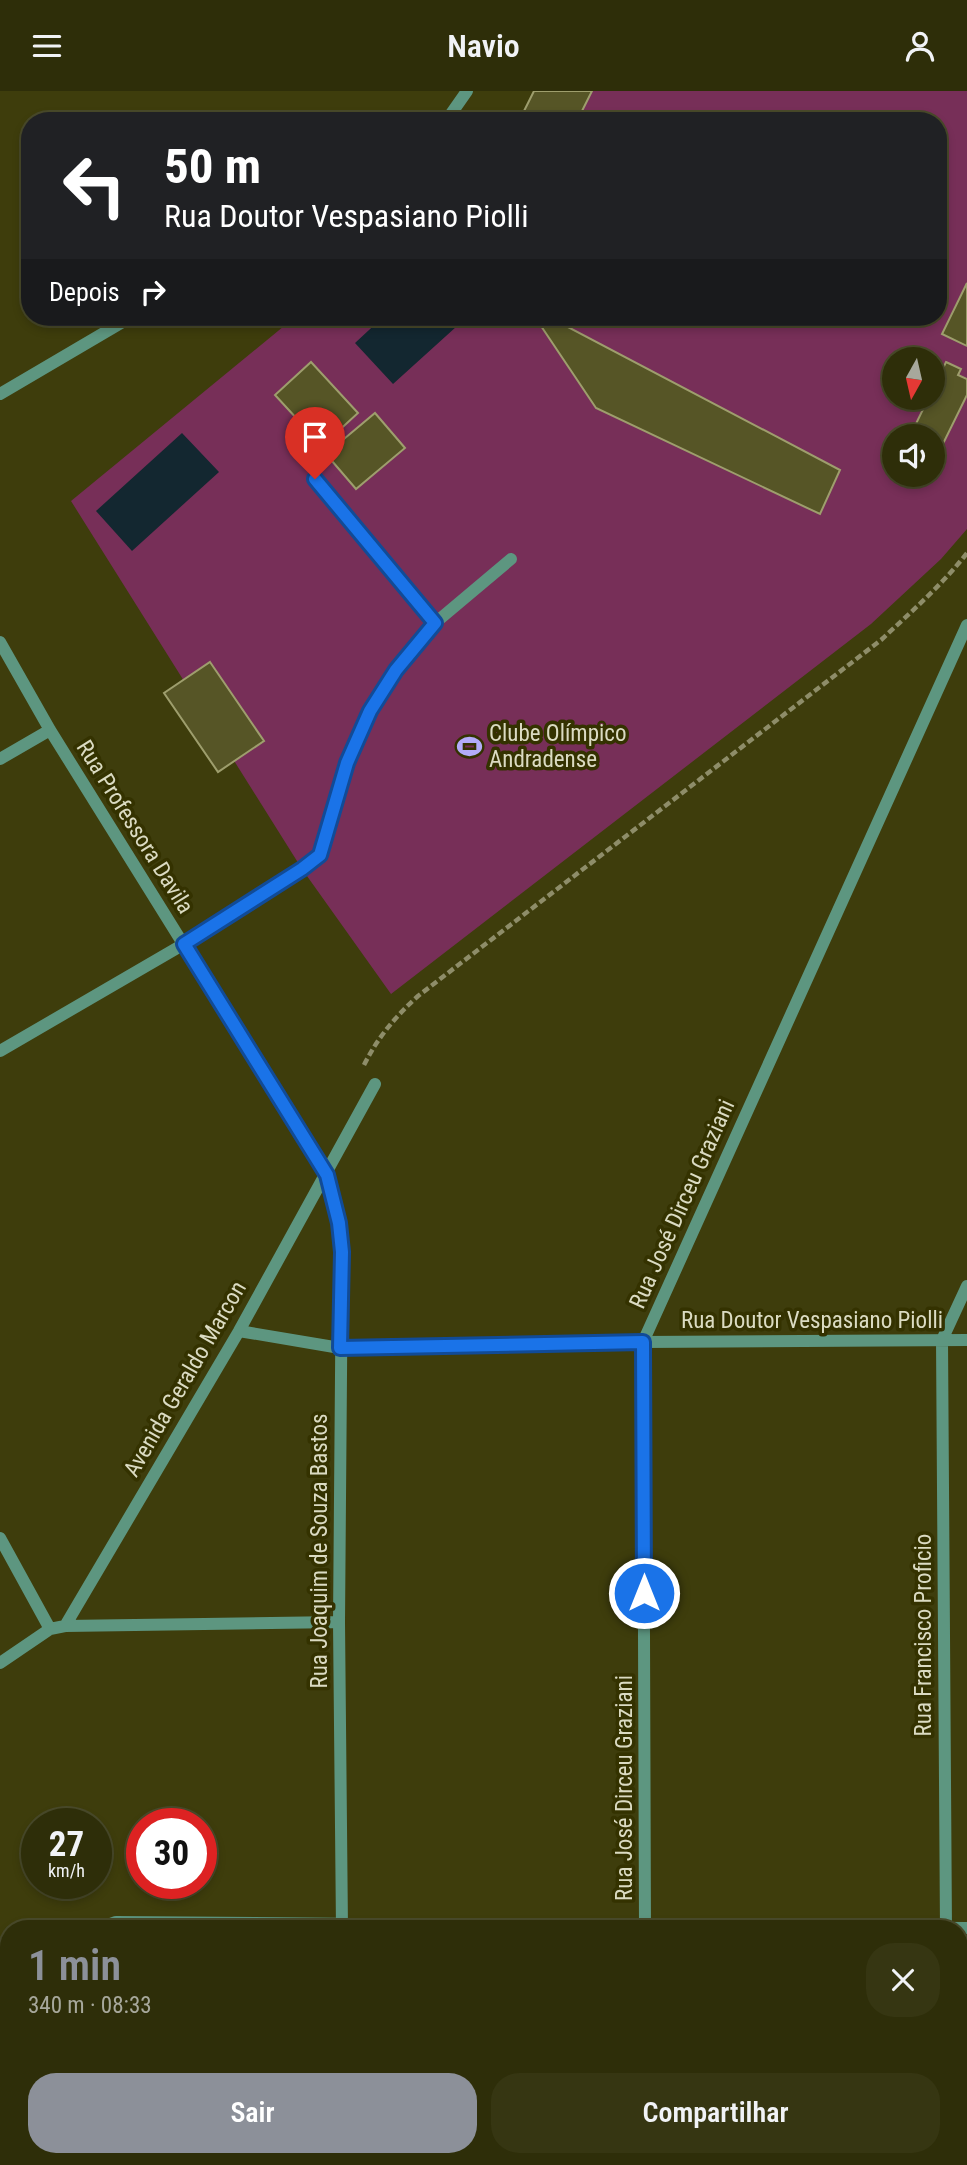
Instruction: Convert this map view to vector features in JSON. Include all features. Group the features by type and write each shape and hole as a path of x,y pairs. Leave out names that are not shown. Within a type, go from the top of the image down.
{"street":[{"path":"452,112 467,91"},
{"path":"0,394 116,326"},
{"path":"315,479 435,623"},
{"path":"0,1051 184,944 320,855 347,763 370,711 396,670 435,623 511,559"},
{"name":"Rua José Dirceu Graziani","path":"645,1920 643,1342 967,625"},
{"name":"Rua Professora Davila","path":"0,642 50,730 327,1175"},
{"path":"0,759 50,730"},
{"name":"Avenida Geraldo Marcon","path":"65,1626 239,1331 375,1084"},
{"name":"Rua Joaquim de Souza Bastos","path":"327,1175 339,1223 342,1252 339,1622 342,1920"},
{"path":"942,1340 967,1286"},
{"name":"Rua Doutor Vespasiano Piolli","path":"239,1331 340,1348 643,1342 967,1341"},
{"name":"Rua Francisco Proficio","path":"942,1340 946,1920"},
{"path":"0,1538 50,1629"},
{"path":"0,1663 50,1629 65,1626 339,1622"}],"path":[{"path":"360,1075 378,1038 397,1014 881,640 917,607 967,553"}],"shaded area":[{"name":"Clube Olímpico Andradense","path":"534,91 967,91 967,529 941,559 871,624 391,994 302,869 71,501 284,326 947,326 947,112 524,112"}],"water":[{"path":"373,326 457,326 393,384 355,343"},
{"path":"182,433 219,472 132,551 96,511"}],"building":[{"path":"534,91 592,91 582,112 524,112"},
{"path":"967,283 967,346 942,334"},
{"path":"541,326 566,326 840,470 820,514 596,408"},
{"path":"311,362 358,413 322,446 275,395"},
{"path":"946,362 961,369 958,375 967,379 967,395 945,440 945,424 916,424 923,410 945,410"},
{"path":"375,413 405,448 356,489 326,454"},
{"path":"210,662 264,741 218,772 164,693"}],"place":[{"name":"Clube Olímpico Andradense","path":"469,746"}],"route":[{"path":"315,479 435,623 396,670 370,711 347,763 320,855 184,944 327,1175 339,1223 342,1252 340,1348 643,1342 644,1593"}]}
